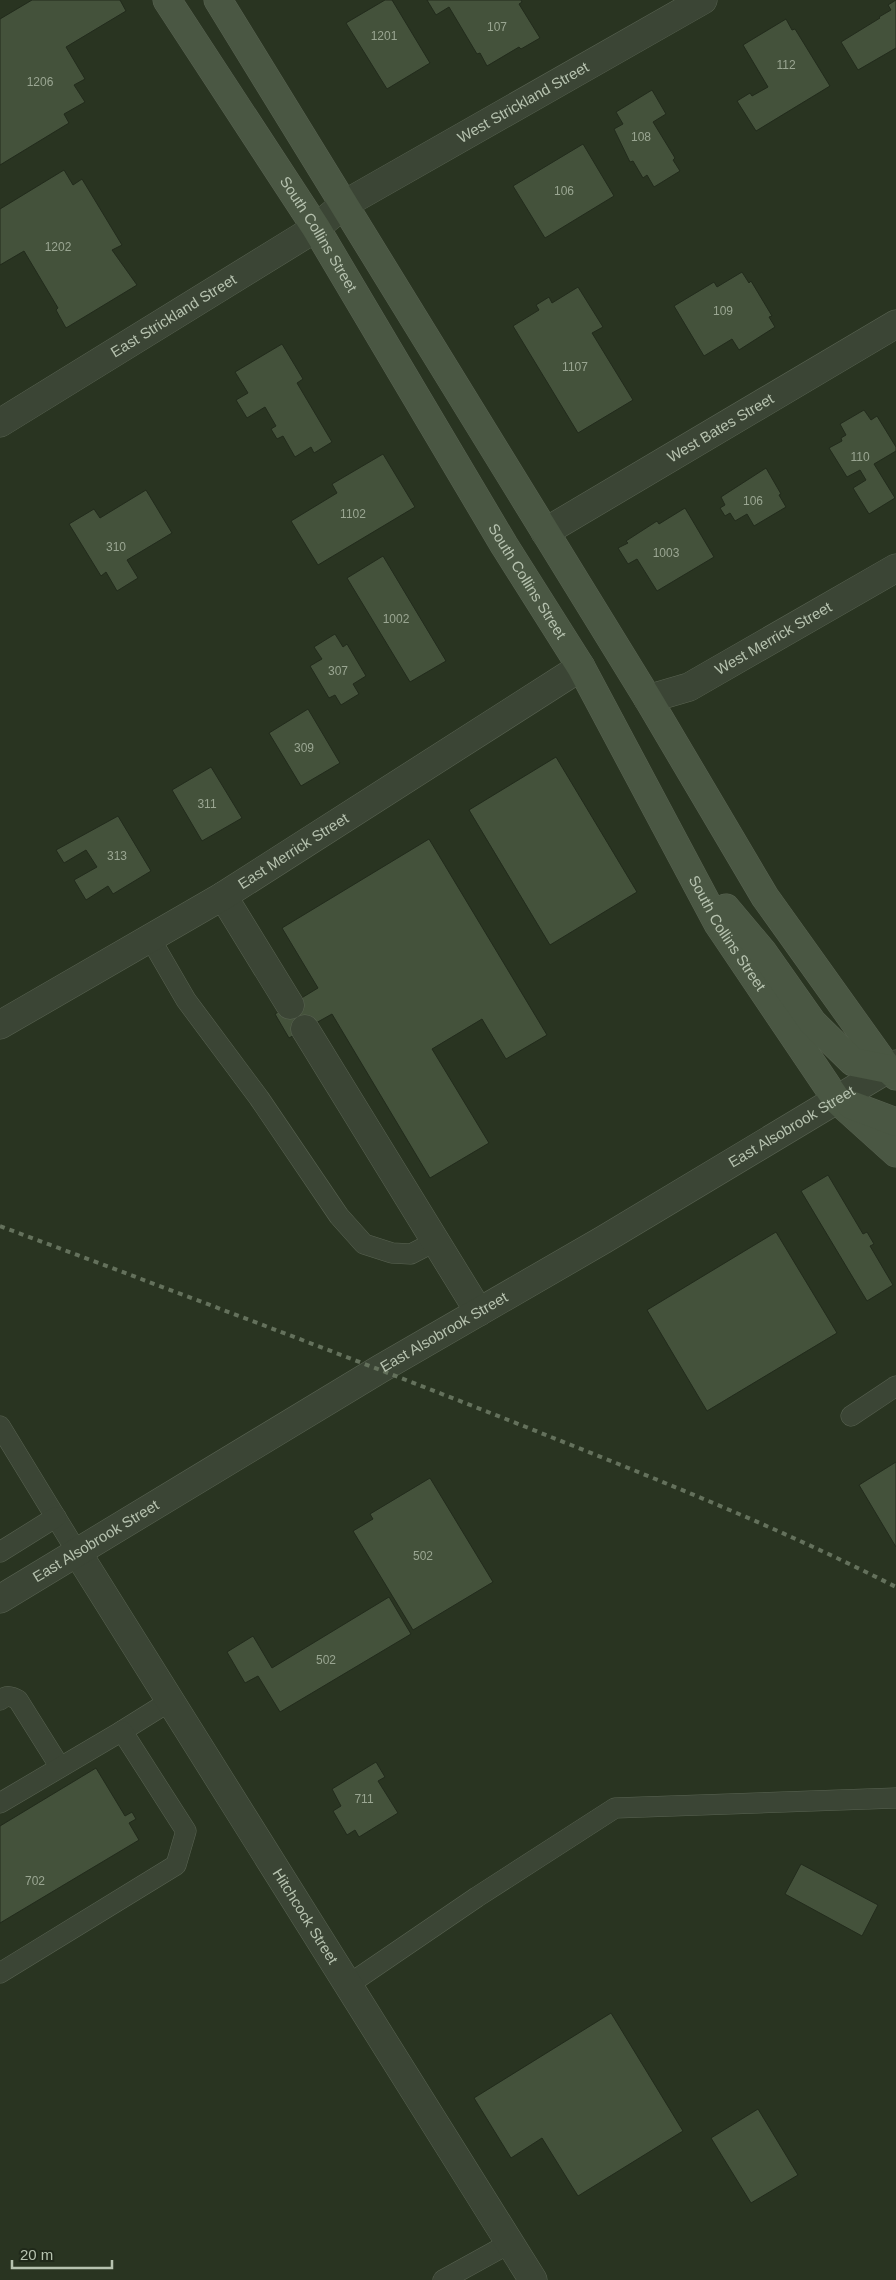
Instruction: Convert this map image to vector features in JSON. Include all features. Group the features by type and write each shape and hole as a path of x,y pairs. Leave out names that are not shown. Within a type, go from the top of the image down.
{"main road":[{"name":"South Collins Street","path":"167,0 316,228 504,545 581,667 718,924 836,1099 896,1153"},
{"path":"218,0 648,699 765,897 893,1070"},
{"path":"683,858 763,952 813,1023 853,1062 893,1070"},
{"path":"836,1099 896,1122"}],"street":[{"name":"West Strickland Street","path":"343,205 703,0"},
{"name":"East Strickland Street","path":"0,423 316,228 343,205"},
{"name":"West Bates Street","path":"545,532 896,324"},
{"name":"West Merrick Street","path":"648,699 689,687 896,568"},
{"name":"East Merrick Street","path":"0,1025 223,896 581,667"},
{"path":"223,896 290,1005"},
{"path":"305,1029 479,1312"},
{"name":"East Alsobrook Street","path":"0,1599 836,1099 893,1070"},
{"name":"Hitchcock Street","path":"77,1552 533,2280"}],"lane":[{"path":"150,938 186,1000 259,1098 340,1216 364,1244 392,1253 411,1254 436,1241"},
{"path":"851,1416 896,1386"},
{"path":"0,1426 77,1552"},
{"path":"0,1552 56,1518"},
{"path":"0,1700 6,1696 12,1696 18,1700 60,1767"},
{"path":"0,1803 170,1701"},
{"path":"0,1973 176,1865 186,1831 122,1730"},
{"path":"348,1985 477,1897 615,1808 896,1798"},
{"path":"443,2280 510,2243"}],"building":[{"path":"32,0 120,0 126,11 66,47 85,79 74,85 85,102 64,114 69,123 0,165 0,19"},
{"path":"385,0 392,0 430,63 387,89 346,23"},
{"path":"427,0 521,0 522,2 519,4 540,38 521,49 519,47 487,66 480,53 477,54 449,7 436,15"},
{"path":"896,0 896,48 858,70 841,42 891,10 888,5"},
{"path":"786,19 792,30 795,29 830,86 756,131 737,101 750,93 752,96 768,87 743,45"},
{"path":"652,90 666,114 653,122 675,158 673,160 680,171 654,187 647,175 643,178 633,161 630,162 614,129 623,124 616,112"},
{"path":"583,144 614,196 545,238 513,186"},
{"path":"64,170 73,185 82,179 122,245 112,250 137,285 66,328 56,310 58,308 24,251 0,265 0,209"},
{"path":"742,272 749,283 751,281 772,316 769,317 775,327 739,350 732,339 704,356 674,306 714,282 717,287"},
{"path":"578,287 603,327 592,333 633,400 578,433 513,326 539,310 536,305 549,297 552,303"},
{"path":"282,344 303,379 297,383 332,442 314,453 311,447 295,457 283,436 277,439 271,429 276,426 265,407 247,418 236,400 248,393 235,372"},
{"path":"864,410 871,420 877,416 896,447 896,451 874,464 895,498 869,514 853,488 866,480 860,470 847,477 829,448 842,441 841,438 846,435 840,424"},
{"path":"383,454 415,507 318,565 291,521 337,493 332,484"},
{"path":"766,468 786,507 754,526 747,514 735,521 730,513 725,516 720,508 725,505 721,497"},
{"path":"146,490 172,533 127,560 138,578 117,591 106,572 101,576 69,524 94,509 100,518"},
{"path":"685,508 714,557 657,591 637,559 628,564 618,548 628,543 626,541 657,521 659,524"},
{"path":"383,556 446,661 410,682 347,578"},
{"path":"335,634 343,647 347,644 366,676 353,684 359,694 341,705 335,695 329,698 310,666 322,659 314,647"},
{"path":"308,709 340,763 301,786 269,733"},
{"path":"556,757 637,892 550,945 469,810"},
{"path":"211,767 242,818 202,841 172,790"},
{"path":"118,816 151,871 113,894 108,886 86,900 74,880 97,867 86,850 64,863 56,850"},
{"path":"429,839 547,1035 506,1059 482,1019 432,1049 489,1143 430,1178 332,1014 289,1038 275,1014 318,988 282,928"},
{"path":"828,1175 863,1234 867,1232 874,1244 870,1246 893,1285 867,1301 801,1191"},
{"path":"776,1232 837,1333 707,1411 647,1310"},
{"path":"896,1462 896,1547 859,1485"},
{"path":"430,1478 493,1582 413,1630 353,1531 373,1519 370,1514"},
{"path":"389,1597 411,1634 280,1712 258,1676 245,1683 227,1652 253,1636 272,1668"},
{"path":"376,1762 385,1777 378,1781 398,1813 359,1837 355,1830 347,1835 333,1811 341,1806 332,1789"},
{"path":"96,1768 125,1816 132,1812 136,1819 129,1823 139,1840 0,1923 0,1826"},
{"path":"801,1864 878,1905 862,1936 785,1894"},
{"path":"611,2013 683,2131 578,2196 542,2138 511,2158 474,2098"},
{"path":"758,2109 798,2175 751,2203 711,2138"}],"railway":[{"path":"0,1226 330,1350 620,1465 805,1543 896,1587"}]}
